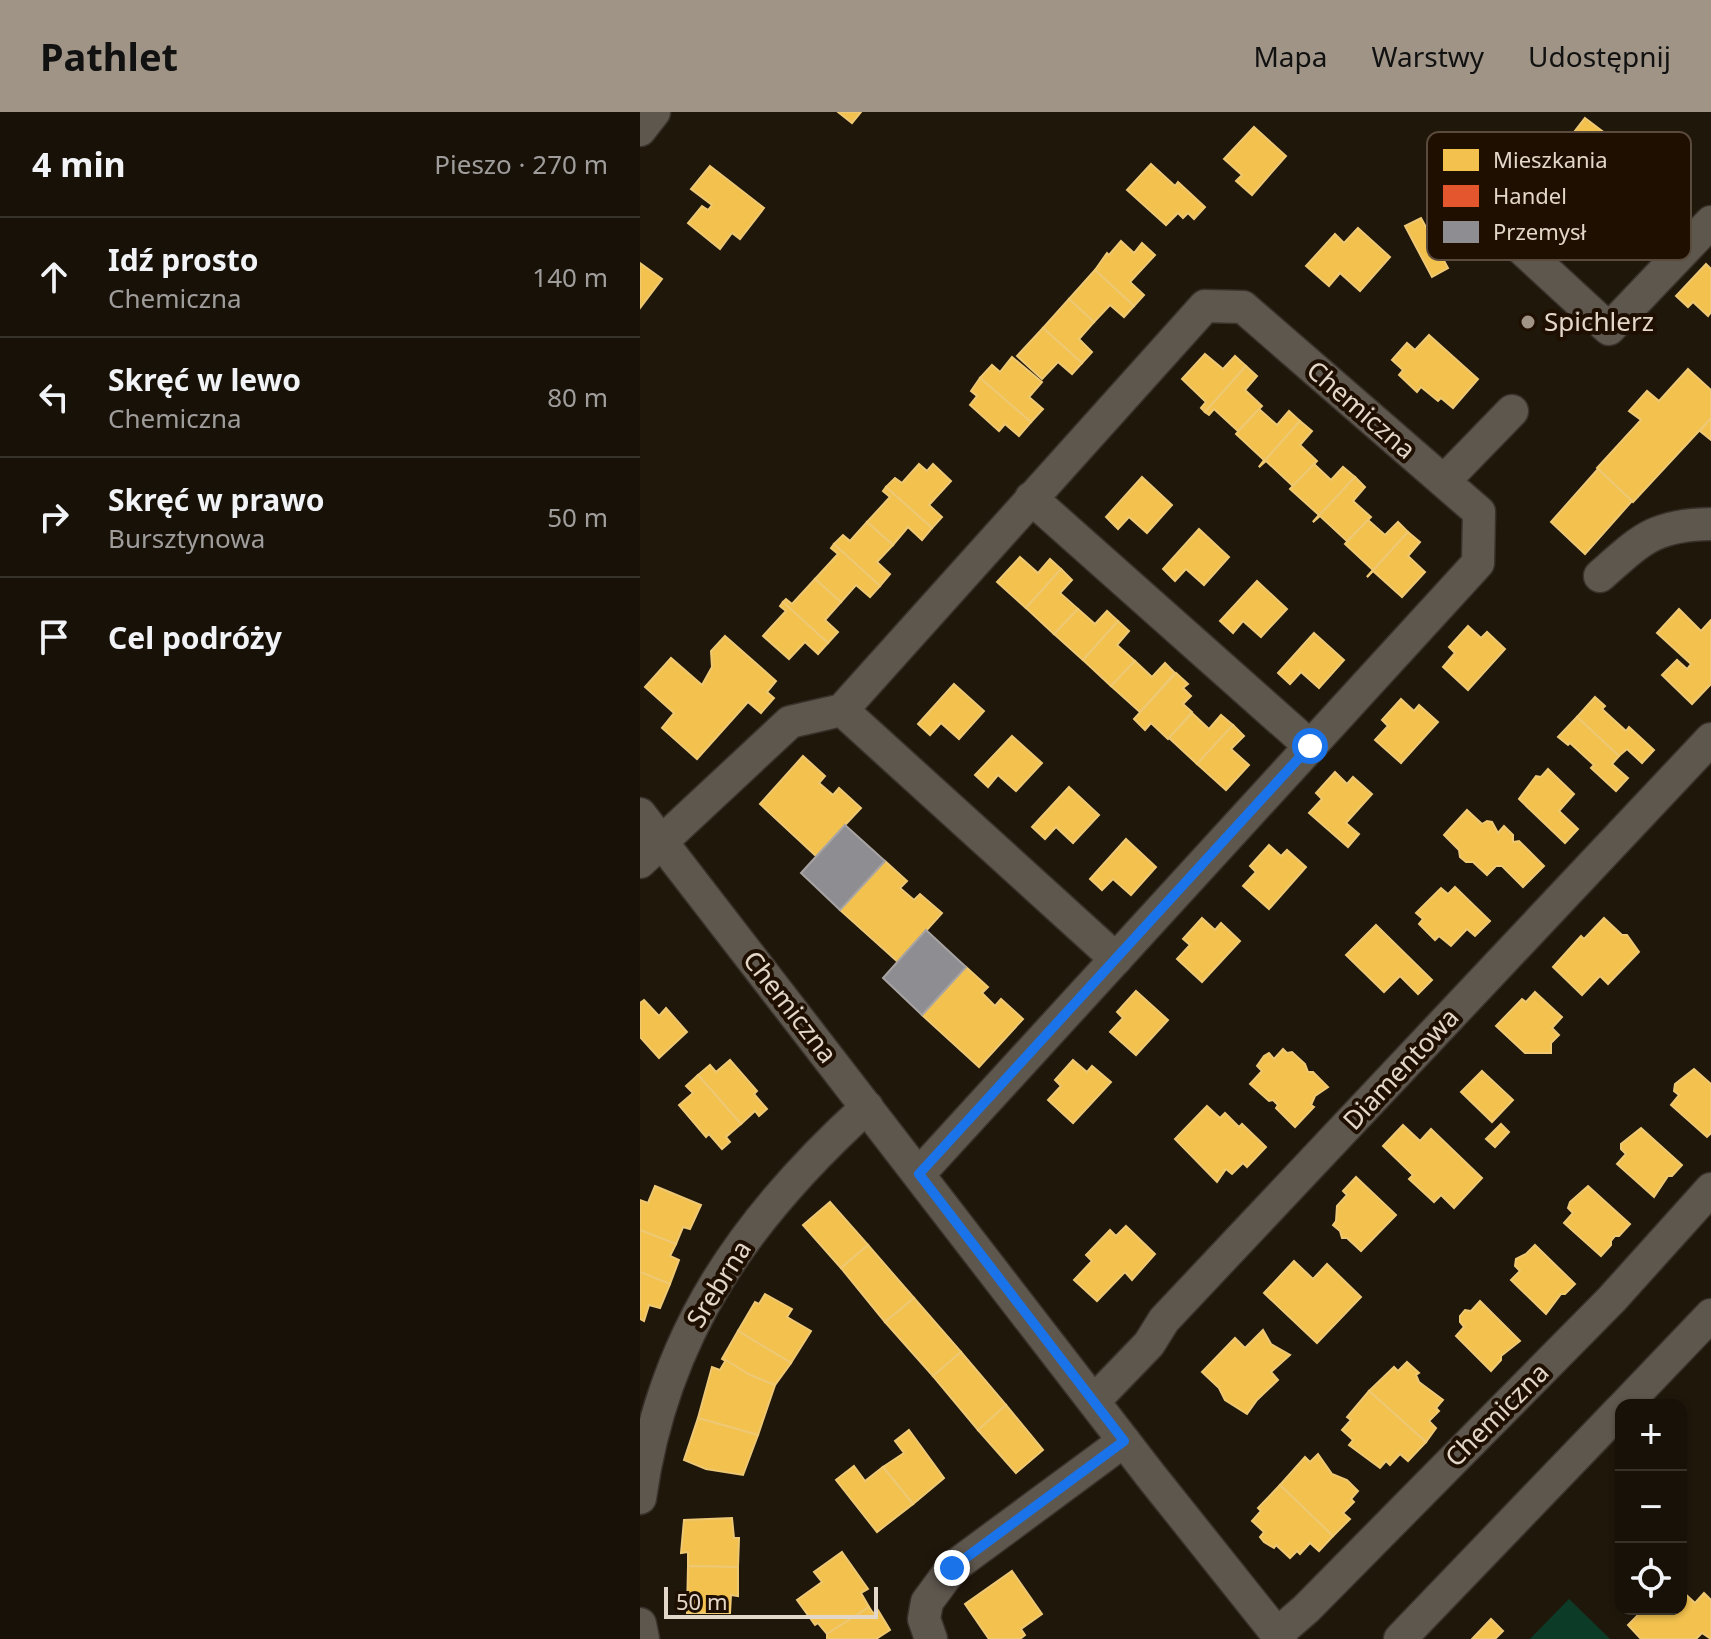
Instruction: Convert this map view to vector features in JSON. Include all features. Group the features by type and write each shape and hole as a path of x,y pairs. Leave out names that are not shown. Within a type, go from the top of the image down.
{"street":[{"path":"640,130 654,112"},
{"path":"1691,243 1711,222"},
{"path":"1534,260 1609,329 1675,260"},
{"name":"Chemiczna","path":"842,710 1205,306 1243,307 1479,512 1478,563 919,1174"},
{"path":"1444,481 1512,411"},
{"path":"1031,498 1310,746"},
{"path":"1600,576 1637,544 1659,530 1711,524"},
{"path":"651,851 790,722 842,710 1116,959"},
{"name":"Diamentowa","path":"1094,1401 1149,1344 1164,1320 1711,739"},
{"name":"Chemiczna","path":"640,814 651,851 867,1107 1124,1441 1279,1636 1612,1299 1711,1189"},
{"name":"Srebrna","path":"640,1498 647,1448 662,1396 678,1355 724,1267 835,1136 867,1107"},
{"path":"1631,1399 1711,1315"},
{"path":"1400,1639 1615,1415"},
{"path":"931,1639 924,1619 927,1602 952,1568 1124,1441"},
{"path":"640,1624 643,1639"}],"green space":[{"path":"1569,1599 1610,1639 1530,1639"}],"building: Mieszkania":[{"path":"838,112 861,112 852,123"},
{"path":"1585,118 1603,132 1574,132"},
{"path":"1254,127 1286,156 1252,195 1236,181 1242,175 1224,159"},
{"path":"1151,164 1175,186 1178,182 1205,207 1194,219 1188,213 1183,218 1178,213 1166,225 1127,190"},
{"path":"710,166 764,208 740,239 732,233 720,249 688,223 702,206 708,210 712,205 691,189"},
{"path":"1421,218 1427,229 1427,260 1444,260 1448,268 1432,277 1405,226"},
{"path":"1358,228 1390,257 1360,291 1340,273 1329,286 1306,266 1335,234 1344,243"},
{"path":"1121,241 1134,253 1142,243 1155,255 1130,282 1144,295 1134,306 1095,270 1107,253 1109,255"},
{"path":"640,263 662,279 640,308"},
{"path":"1706,264 1711,269 1711,312 1708,316 1693,302 1688,307 1676,296"},
{"path":"1095,270 1134,306 1124,317 1110,305 1094,322 1069,299"},
{"path":"1069,299 1094,322 1079,339 1092,352 1082,363 1043,328"},
{"path":"1043,328 1082,363 1072,374 1058,362 1042,379 1017,356"},
{"path":"1429,335 1478,379 1453,408 1421,387 1417,392 1399,375 1403,370 1392,360 1407,343 1415,350"},
{"path":"1205,354 1223,369 1235,356 1246,366 1205,412 1201,408 1206,402 1182,379"},
{"path":"1012,357 1042,382 1029,397 1043,409 1031,422 980,378 992,365 1000,372"},
{"path":"1246,366 1257,376 1245,390 1262,406 1238,431 1214,409 1209,415 1205,412"},
{"path":"1688,369 1711,390 1711,418 1633,502 1597,468 1641,420 1629,411 1647,391 1659,401"},
{"path":"980,378 1031,422 1019,436 1005,424 999,431 970,405 977,396 971,391"},
{"path":"1259,409 1277,425 1289,411 1300,421 1259,467 1264,460 1236,434"},
{"path":"1711,418 1711,440 1700,431"},
{"path":"1300,421 1312,431 1300,445 1317,461 1293,486 1266,461 1259,467"},
{"path":"919,464 927,471 933,464 951,481 929,505 942,517 932,528 886,487 895,478 902,483"},
{"path":"1314,464 1331,480 1343,467 1355,477 1313,522 1319,515 1290,489"},
{"path":"1598,469 1632,501 1585,554 1551,522"},
{"path":"1142,477 1172,505 1147,533 1129,517 1118,529 1106,517"},
{"path":"1355,477 1365,487 1353,501 1371,517 1347,541 1320,516 1313,522"},
{"path":"886,487 932,528 922,540 908,527 893,545 867,522 890,497 883,491"},
{"path":"1368,520 1385,535 1398,522 1408,532 1367,577 1373,570 1345,544"},
{"path":"867,522 893,545 877,562 890,574 880,586 834,544 843,535 850,541"},
{"path":"1199,529 1229,557 1204,585 1186,569 1175,581 1163,569"},
{"path":"1408,532 1420,542 1408,556 1425,572 1402,597 1373,571 1367,577"},
{"path":"834,544 880,586 870,597 856,585 841,602 815,579 838,554 831,548"},
{"path":"1020,557 1038,573 1050,559 1061,569 1026,608 997,582"},
{"path":"1061,569 1072,580 1060,593 1078,609 1054,634 1026,608"},
{"path":"815,579 841,602 825,620 838,632 828,643 783,602 786,599 792,604"},
{"path":"1257,581 1287,609 1261,637 1243,621 1233,633 1220,621"},
{"path":"783,602 828,643 818,654 805,642 789,659 763,636 786,611 780,606"},
{"path":"1078,609 1095,624 1107,611 1118,621 1083,660 1054,634"},
{"path":"1679,609 1701,631 1711,620 1711,684 1692,704 1662,675 1677,660 1687,669 1691,664 1657,633"},
{"path":"1118,621 1129,631 1117,645 1135,661 1111,686 1083,660"},
{"path":"1468,626 1481,638 1487,632 1505,649 1468,690 1443,667 1455,653 1449,647"},
{"path":"1314,633 1344,660 1319,688 1301,672 1290,684 1278,673"},
{"path":"725,636 776,681 767,692 774,698 761,713 748,702 697,759 662,728 674,713 645,687 671,658 702,685 712,667 711,651"},
{"path":"1135,661 1152,677 1165,663 1175,673 1140,712 1111,686"},
{"path":"1176,673 1188,684 1183,688 1191,696 1183,704 1192,712 1168,739 1151,723 1145,730 1134,719"},
{"path":"954,684 984,711 959,739 941,723 930,735 918,724"},
{"path":"1595,697 1605,706 1602,709 1626,731 1629,727 1654,750 1642,763 1627,749 1619,756 1577,717"},
{"path":"1401,699 1414,711 1419,705 1438,722 1401,763 1375,740 1388,726 1382,720"},
{"path":"1192,713 1209,729 1221,715 1233,725 1197,764 1169,738"},
{"path":"1577,717 1619,756 1612,764 1628,778 1616,791 1591,768 1594,765 1570,743 1568,745 1558,737"},
{"path":"1233,725 1244,736 1231,749 1249,765 1226,790 1197,764"},
{"path":"1012,736 1042,763 1016,791 998,775 988,787 975,775"},
{"path":"803,756 825,776 819,783 833,795 839,788 861,808 816,856 760,804"},
{"path":"1548,769 1574,794 1559,811 1578,829 1565,843 1519,799 1536,776 1541,777"},
{"path":"1335,772 1347,784 1353,777 1372,794 1346,823 1359,834 1348,847 1309,813 1322,799 1316,793"},
{"path":"1069,787 1099,815 1073,843 1056,827 1045,839 1032,827"},
{"path":"1467,810 1482,824 1492,822 1498,833 1504,826 1513,835 1513,842 1519,841 1544,866 1523,887 1502,866 1496,866 1487,875 1473,862 1466,862 1444,835"},
{"path":"1126,839 1156,867 1131,895 1113,879 1102,890 1090,879"},
{"path":"1269,845 1281,856 1287,850 1306,867 1269,909 1243,886 1256,872 1250,866"},
{"path":"885,861 907,881 900,888 914,900 920,894 942,913 898,962 840,910"},
{"path":"1455,887 1490,921 1475,936 1467,929 1451,946 1439,936 1435,940 1419,924 1423,919 1416,913 1441,888 1448,894"},
{"path":"1202,918 1215,930 1221,923 1240,941 1202,982 1177,959 1190,945 1183,939"},
{"path":"1604,918 1622,935 1627,935 1639,952 1608,984 1600,976 1582,995 1553,967 1581,936 1584,939"},
{"path":"1376,925 1432,980 1418,994 1400,976 1384,992 1346,955"},
{"path":"966,967 988,987 982,993 995,1006 1001,999 1023,1019 979,1067 922,1015"},
{"path":"1136,991 1168,1020 1136,1055 1110,1032 1123,1018 1117,1012"},
{"path":"1535,992 1562,1017 1552,1028 1559,1035 1551,1043 1551,1053 1525,1053 1496,1026 1522,999 1526,1002"},
{"path":"644,1000 659,1016 666,1008 687,1032 659,1058 640,1037 640,1003"},
{"path":"1283,1049 1287,1053 1292,1052 1305,1064 1308,1072 1313,1072 1328,1087 1315,1096 1311,1105 1314,1107 1295,1127 1276,1108 1278,1105 1273,1100 1269,1101 1250,1084 1262,1071 1257,1066 1264,1056 1269,1053 1274,1059"},
{"path":"730,1060 757,1091 754,1094 767,1109 759,1116 755,1111 741,1124 698,1075 710,1065 716,1072"},
{"path":"1073,1060 1087,1072 1092,1066 1111,1082 1073,1123 1048,1100 1061,1086 1055,1080"},
{"path":"1694,1069 1711,1084 1711,1133 1707,1137 1671,1105 1679,1095 1674,1091 1675,1084"},
{"path":"1482,1071 1513,1100 1492,1122 1461,1092"},
{"path":"698,1075 741,1124 726,1137 730,1142 722,1149 709,1134 706,1137 679,1105 693,1093 686,1086"},
{"path":"1207,1106 1220,1118 1225,1113 1239,1127 1242,1124 1266,1147 1247,1167 1243,1163 1232,1174 1226,1169 1217,1182 1175,1139"},
{"path":"1501,1124 1509,1132 1495,1147 1486,1139"},
{"path":"1403,1125 1420,1141 1431,1129 1482,1178 1454,1208 1441,1195 1434,1202 1409,1179 1413,1175 1383,1146"},
{"path":"1641,1128 1682,1165 1672,1176 1668,1176 1654,1197 1617,1164 1626,1154 1621,1144"},
{"path":"1356,1177 1396,1215 1361,1251 1347,1238 1342,1238 1333,1225 1337,1206 1347,1195 1343,1191"},
{"path":"655,1186 701,1205 690,1229 683,1227 676,1244 640,1230 640,1200 648,1203"},
{"path":"1588,1186 1630,1224 1619,1236 1615,1236 1601,1256 1564,1223 1573,1213 1568,1208 1570,1202"},
{"path":"830,1202 868,1245 841,1268 803,1225"},
{"path":"1126,1226 1155,1254 1132,1280 1125,1272 1097,1301 1074,1280 1092,1261 1086,1255 1110,1230 1116,1236"},
{"path":"640,1230 676,1244 670,1256 679,1260 670,1284 640,1272"},
{"path":"868,1245 914,1298 885,1322 841,1268"},
{"path":"1535,1245 1575,1284 1561,1294 1546,1314 1511,1280 1520,1271 1515,1266 1516,1259"},
{"path":"1294,1261 1313,1279 1327,1264 1361,1297 1317,1343 1264,1293"},
{"path":"640,1272 670,1284 660,1308 649,1305 644,1321 640,1319"},
{"path":"765,1294 792,1309 787,1317 811,1331 791,1363 738,1331 755,1302 759,1304"},
{"path":"914,1298 961,1352 933,1376 885,1322"},
{"path":"1480,1301 1520,1341 1501,1356 1491,1371 1456,1336 1464,1327 1460,1316 1465,1310 1471,1311"},
{"path":"1263,1330 1271,1344 1290,1355 1271,1372 1278,1380 1247,1414 1225,1400 1219,1388 1202,1372 1235,1338 1245,1348"},
{"path":"738,1331 791,1363 775,1385 722,1359"},
{"path":"961,1352 1006,1405 978,1430 933,1376"},
{"path":"726,1360 750,1375 775,1385 758,1435 698,1418 712,1367 720,1370"},
{"path":"1407,1362 1419,1373 1416,1375 1419,1382 1443,1400 1436,1408 1439,1411 1429,1421 1436,1428 1426,1442 1369,1391 1394,1367 1398,1371"},
{"path":"1369,1391 1426,1442 1408,1461 1400,1454 1390,1465 1386,1461 1380,1468 1349,1445 1353,1440 1342,1430 1351,1420 1347,1417"},
{"path":"1006,1405 1043,1450 1016,1473 978,1430"},
{"path":"698,1418 758,1435 743,1475 706,1469 684,1460"},
{"path":"909,1430 944,1478 913,1504 883,1467 904,1453 895,1441"},
{"path":"1318,1454 1332,1474 1347,1480 1358,1491 1351,1499 1354,1502 1343,1513 1350,1519 1333,1536 1280,1485 1305,1457 1310,1462"},
{"path":"854,1466 865,1481 883,1467 913,1504 877,1532 836,1480"},
{"path":"1280,1485 1333,1536 1319,1551 1310,1543 1300,1554 1297,1551 1290,1558 1276,1545 1274,1548 1260,1537 1264,1532 1252,1521 1261,1511 1258,1508"},
{"path":"732,1518 734,1538 739,1538 738,1567 688,1566 688,1552 681,1553 684,1520"},
{"path":"842,1552 868,1589 861,1593 869,1607 827,1634 818,1623 815,1625 797,1600 822,1582 814,1572"},
{"path":"688,1566 738,1567 738,1596 731,1595 730,1613 687,1613"},
{"path":"1012,1571 1042,1614 1021,1629 1025,1635 1020,1639 989,1639 965,1604"},
{"path":"1704,1593 1711,1600 1711,1639 1702,1633 1696,1639 1641,1639 1628,1625 1638,1615 1687,1615 1687,1596 1695,1603"},
{"path":"869,1607 873,1613 878,1610 890,1630 876,1639 827,1639 827,1634"},
{"path":"1491,1619 1503,1631 1495,1639 1472,1639"}],"building: Przemysł":[{"path":"845,825 885,861 840,910 801,873"},
{"path":"926,930 966,967 922,1015 883,978"}],"place":[{"name":"Spichlerz","path":"1528,322"}],"route":[{"path":"952,1568 1124,1441 919,1174 1310,746"}]}
